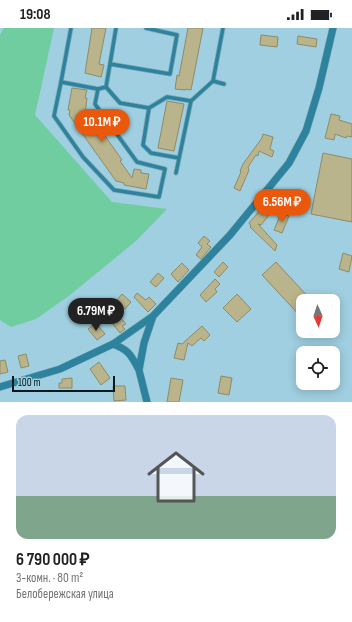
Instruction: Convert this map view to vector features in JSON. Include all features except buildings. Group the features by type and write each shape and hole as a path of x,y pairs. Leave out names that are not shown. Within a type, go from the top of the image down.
{"street":[{"path":"0,387 60,369 113,344 153,316 230,235 289,163 306,131 320,88 334,28"},
{"path":"139,370 144,343 153,316"},
{"path":"113,344 123,348 130,354 139,370 148,402"}],"lane":[{"path":"71,28 54,116 83,157 114,190 159,197 165,169 137,162 95,104 98,89"},
{"path":"116,28 106,87 120,104 149,108 167,96 191,101"},
{"path":"110,64 170,74 177,34 146,28"},
{"path":"176,173 191,101 213,82 223,28"},
{"path":"61,82 98,89 106,87"},
{"path":"213,82 224,84"},
{"path":"149,108 143,145 151,153 179,158"}],"green space":[{"path":"4,28 54,28 35,115 112,202 167,209 136,241 70,295 36,319 11,327 0,320 0,35"}]}
